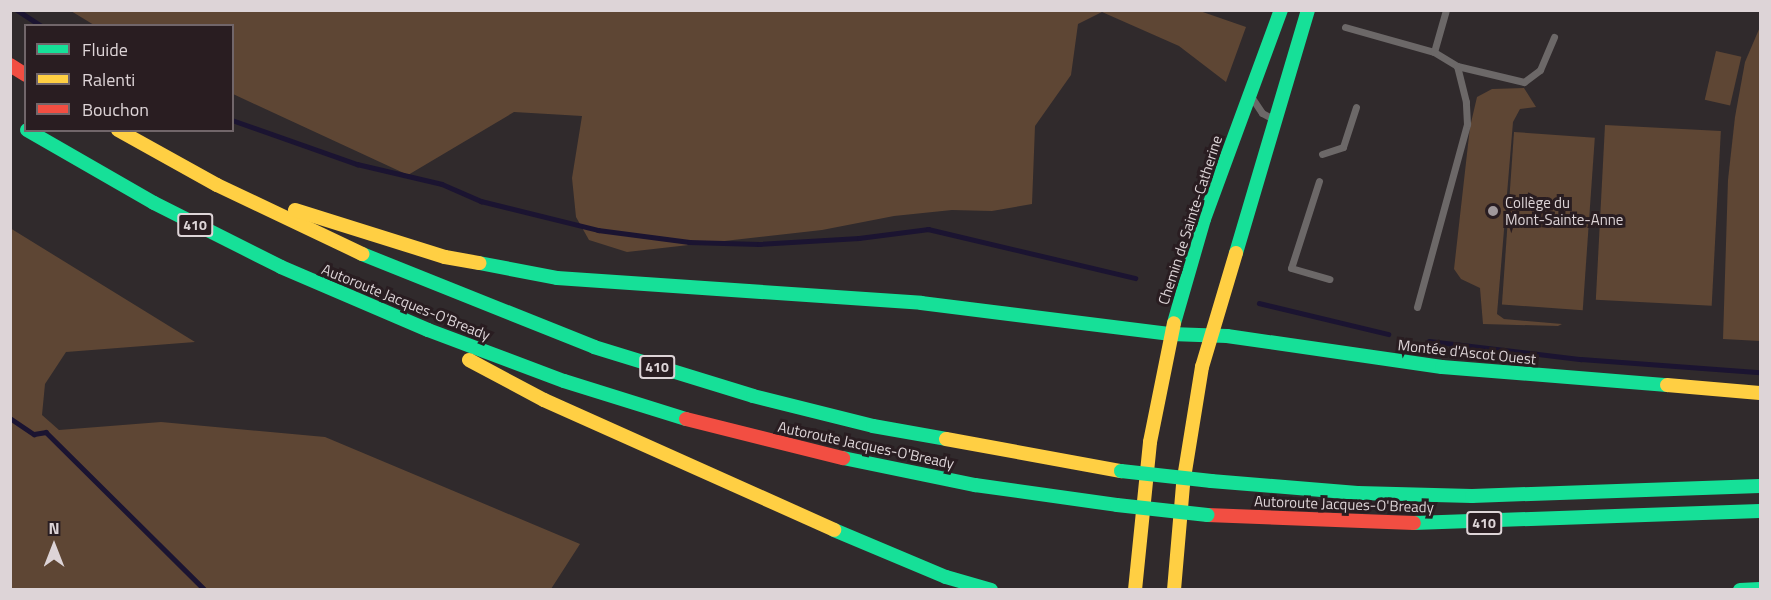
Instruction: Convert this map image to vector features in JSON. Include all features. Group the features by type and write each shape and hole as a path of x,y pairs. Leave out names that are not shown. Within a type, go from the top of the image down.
{"main road":[{"name":"Chemin de Sainte-Catherine","path":"1135,590 1145,477 1171,334 1201,227 1281,10"},
{"path":"1174,590 1189,437 1212,336 1308,10"},
{"path":"10,65 24,74"},
{"name":"Autoroute Jacques-O'Bready","path":"30,132 216,235 369,306 564,381 735,432 936,478 1117,505 1208,515 1456,524 1761,511"},
{"name":"Autoroute Jacques-O'Bready","path":"122,132 217,185 425,282 662,369 873,426 1121,471 1358,493 1472,496 1761,486"},
{"name":"Montée d'Ascot Ouest","path":"217,185 413,248 509,271 595,282 977,308 1171,334 1212,336 1442,367 1761,393"},
{"path":"369,306 577,415 898,559 991,590"},
{"path":"1740,590 1761,589"}],"lane":[{"path":"1434,52 1446,10"},
{"path":"1345,27 1434,52 1457,66 1524,82 1540,70 1554,37"},
{"path":"1417,307 1467,124 1466,102 1457,66"},
{"path":"1250,95 1262,113 1275,120"},
{"path":"1322,153 1343,147 1356,107"},
{"path":"1319,181 1314,186 1291,268 1329,279"}],"shaded area":[{"path":"1197,10 1246,27 1226,82 1179,46 1102,12 1078,24 1071,75 1035,126 1032,204 992,211 952,210 894,216 822,230 627,252 589,240 576,217 572,178 582,116 514,112 408,175 234,94 234,24 92,24 71,11"},
{"path":"1760,27 1760,341 1723,339 1728,180 1735,117 1745,62"},
{"path":"1716,51 1741,57 1730,106 1705,100"},
{"path":"1524,88 1536,107 1520,109 1513,122 1497,314 1504,319 1562,324 1558,326 1483,324 1480,288 1461,279 1454,269 1470,127 1477,97 1492,89"},
{"path":"1605,125 1721,131 1712,306 1596,300"},
{"path":"1514,132 1595,138 1583,310 1502,305"},
{"path":"10,228 195,342 66,352 45,384 42,415 59,430 161,422 325,437 580,544 551,589 11,589"}],"waterway":[{"path":"17,10 39,24"},
{"path":"234,121 357,164 442,184 481,201 598,230 689,242 759,244 859,238 928,229 1135,278"},
{"path":"1259,303 1388,334"},
{"path":"1429,341 1581,359 1760,372"},
{"path":"10,418 34,434 46,432 205,590"}],"traffic: fast":[{"path":"1174,323 1204,219 1281,10"},
{"path":"1236,253 1308,10"},
{"path":"30,132 154,203 281,267 428,330 564,381 686,419"},
{"path":"362,254 594,347 753,396 873,426 946,439"},
{"path":"479,263 557,278 921,303 1171,334"},
{"path":"1171,334 1227,336 1442,367 1667,385"},
{"path":"843,458 975,485 1117,505"},
{"path":"1121,471 1211,481"},
{"path":"1211,481 1358,493 1472,496 1760,486"},
{"path":"1117,505 1207,515"},
{"path":"1414,523 1760,511"},
{"path":"834,530 946,577 991,590"},
{"path":"1740,590 1760,589"}],"traffic: slow":[{"path":"122,132 217,185 362,254"},
{"path":"295,210 445,257 479,263"},
{"path":"1174,590 1183,484 1202,367 1236,253"},
{"path":"1135,590 1150,442 1174,323"},
{"path":"469,360 544,400 834,530"},
{"path":"1667,385 1760,393"},
{"path":"946,439 1121,471"}],"traffic: jam":[{"path":"10,65 24,74"},
{"path":"686,419 843,458"},
{"path":"1207,515 1414,523"}],"place":[{"name":"Collège du Mont-Sainte-Anne","path":"1493,211"}]}
